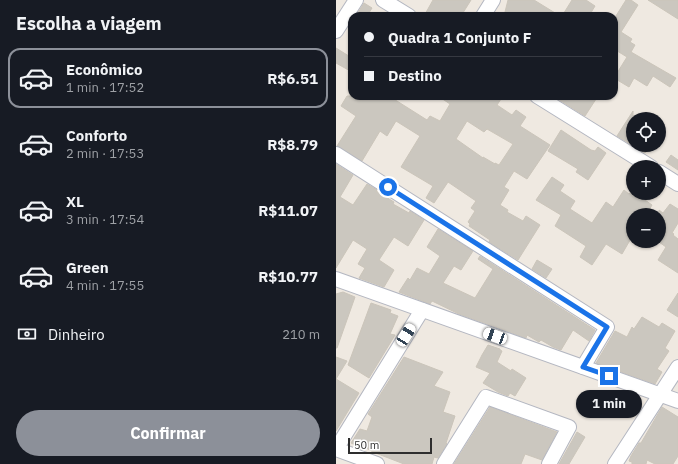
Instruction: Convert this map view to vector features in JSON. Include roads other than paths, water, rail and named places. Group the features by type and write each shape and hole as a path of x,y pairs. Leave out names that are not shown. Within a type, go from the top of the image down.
{"street":[{"path":"348,12 356,0"},
{"path":"383,0 402,12"},
{"path":"486,12 493,0"},
{"path":"336,31 348,12"},
{"path":"543,100 640,160"},
{"path":"336,154 607,327 583,367"},
{"path":"666,176 678,184"},
{"path":"337,281 678,400"},
{"path":"377,464 336,449 422,310"},
{"path":"615,464 678,367"},
{"path":"444,464 486,397 569,427 549,464"}]}
